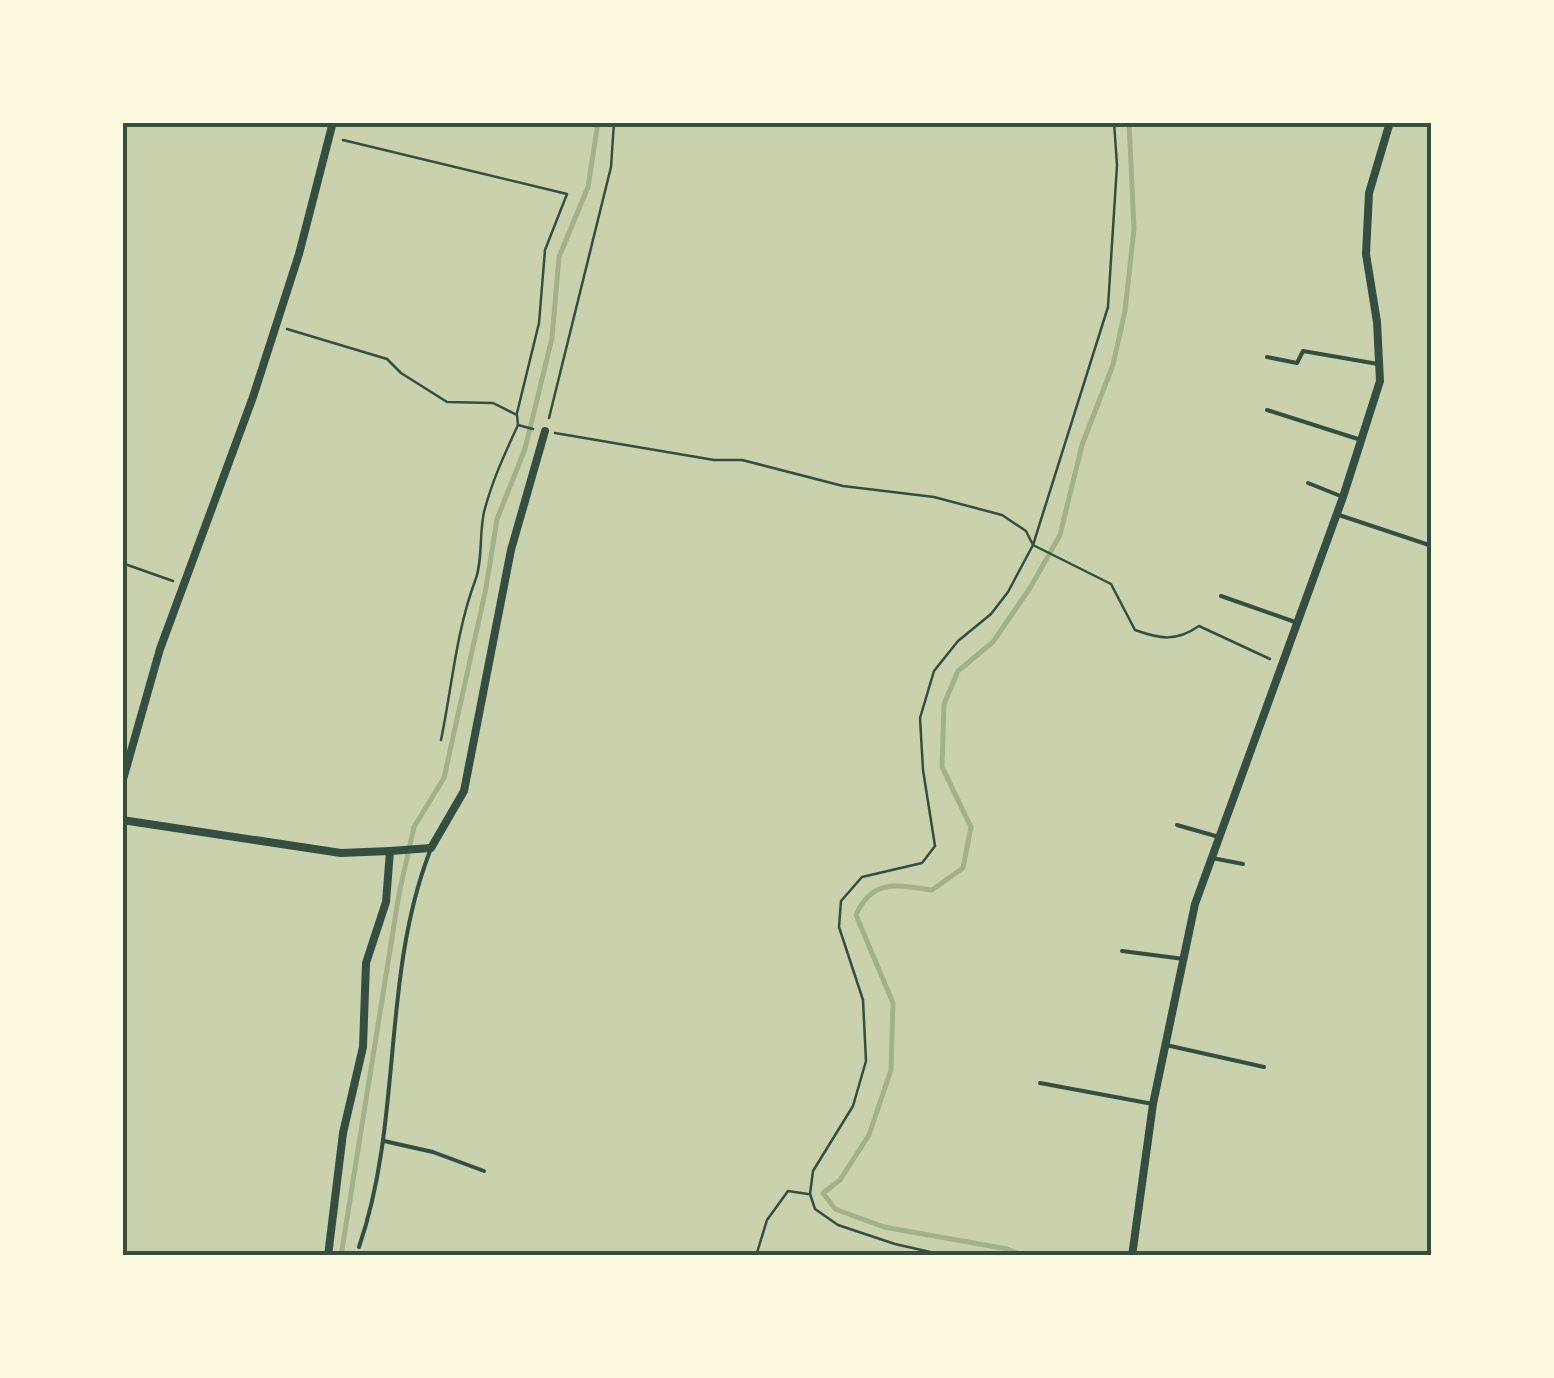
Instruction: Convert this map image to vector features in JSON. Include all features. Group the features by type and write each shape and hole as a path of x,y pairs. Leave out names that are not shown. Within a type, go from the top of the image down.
{"street":[{"path":"122,783 160,649 276,325 333,122"},
{"path":"1132,1256 1154,1104 1195,904 1343,497 1380,381 1377,322 1366,254 1369,193 1390,122"},
{"path":"122,820 340,853 431,848 464,791 511,550 542,431"},
{"path":"328,1256 343,1133 363,1046 366,963 386,902 394,850"}],"lane":[{"path":"1267,357 1297,363 1303,351 1379,364"},
{"path":"1267,410 1361,440"},
{"path":"1308,483 1343,497"},
{"path":"1336,514 1432,546"},
{"path":"1221,596 1295,622"},
{"path":"1178,824 1219,837"},
{"path":"359,1248 374,1201 384,1141 400,976 413,894 431,848"},
{"path":"1212,858 1244,864"},
{"path":"1122,950 1184,960"},
{"path":"1166,1045 1264,1067"},
{"path":"1040,1084 1154,1104"},
{"path":"384,1141 432,1152 484,1171"}],"path":[{"path":"542,431 611,167 614,122"},
{"path":"948,1256 838,1225 815,1209 810,1194 813,1171 853,1106 866,1061 863,1000 839,927 841,901 862,877 922,863 935,846 923,770 920,718 934,670 958,641 991,614 1008,592 1033,545 1108,307 1117,164 1114,122"},
{"path":"330,136 566,194 545,250 539,323 517,415 520,426 498,466 484,513 476,580 469,590 455,652 440,740"},
{"path":"276,325 387,359 401,374 446,402 493,403 517,415"},
{"path":"520,426 714,460 742,460 843,486 934,497 1002,515 1026,530 1033,545 1042,551 1111,584 1135,630 1164,641 1200,626 1280,664"},
{"path":"122,564 184,585"},
{"path":"756,1256 766,1220 788,1191 810,1194"}],"green space":[{"path":"123,123 1431,123 1431,1255 123,1255"}],"waterway":[{"path":"341,1256 399,894 414,827 444,778 486,588 497,519 525,449 552,338 559,257 588,187 598,122"},
{"path":"1024,1256 1007,1249 884,1227 835,1209 823,1193 840,1180 869,1135 891,1070 893,1003 856,915 862,903 878,890 897,886 932,890 963,868 971,827 942,767 944,704 958,671 993,642 1060,535 1082,445 1113,365 1125,311 1134,229 1129,122"}]}
